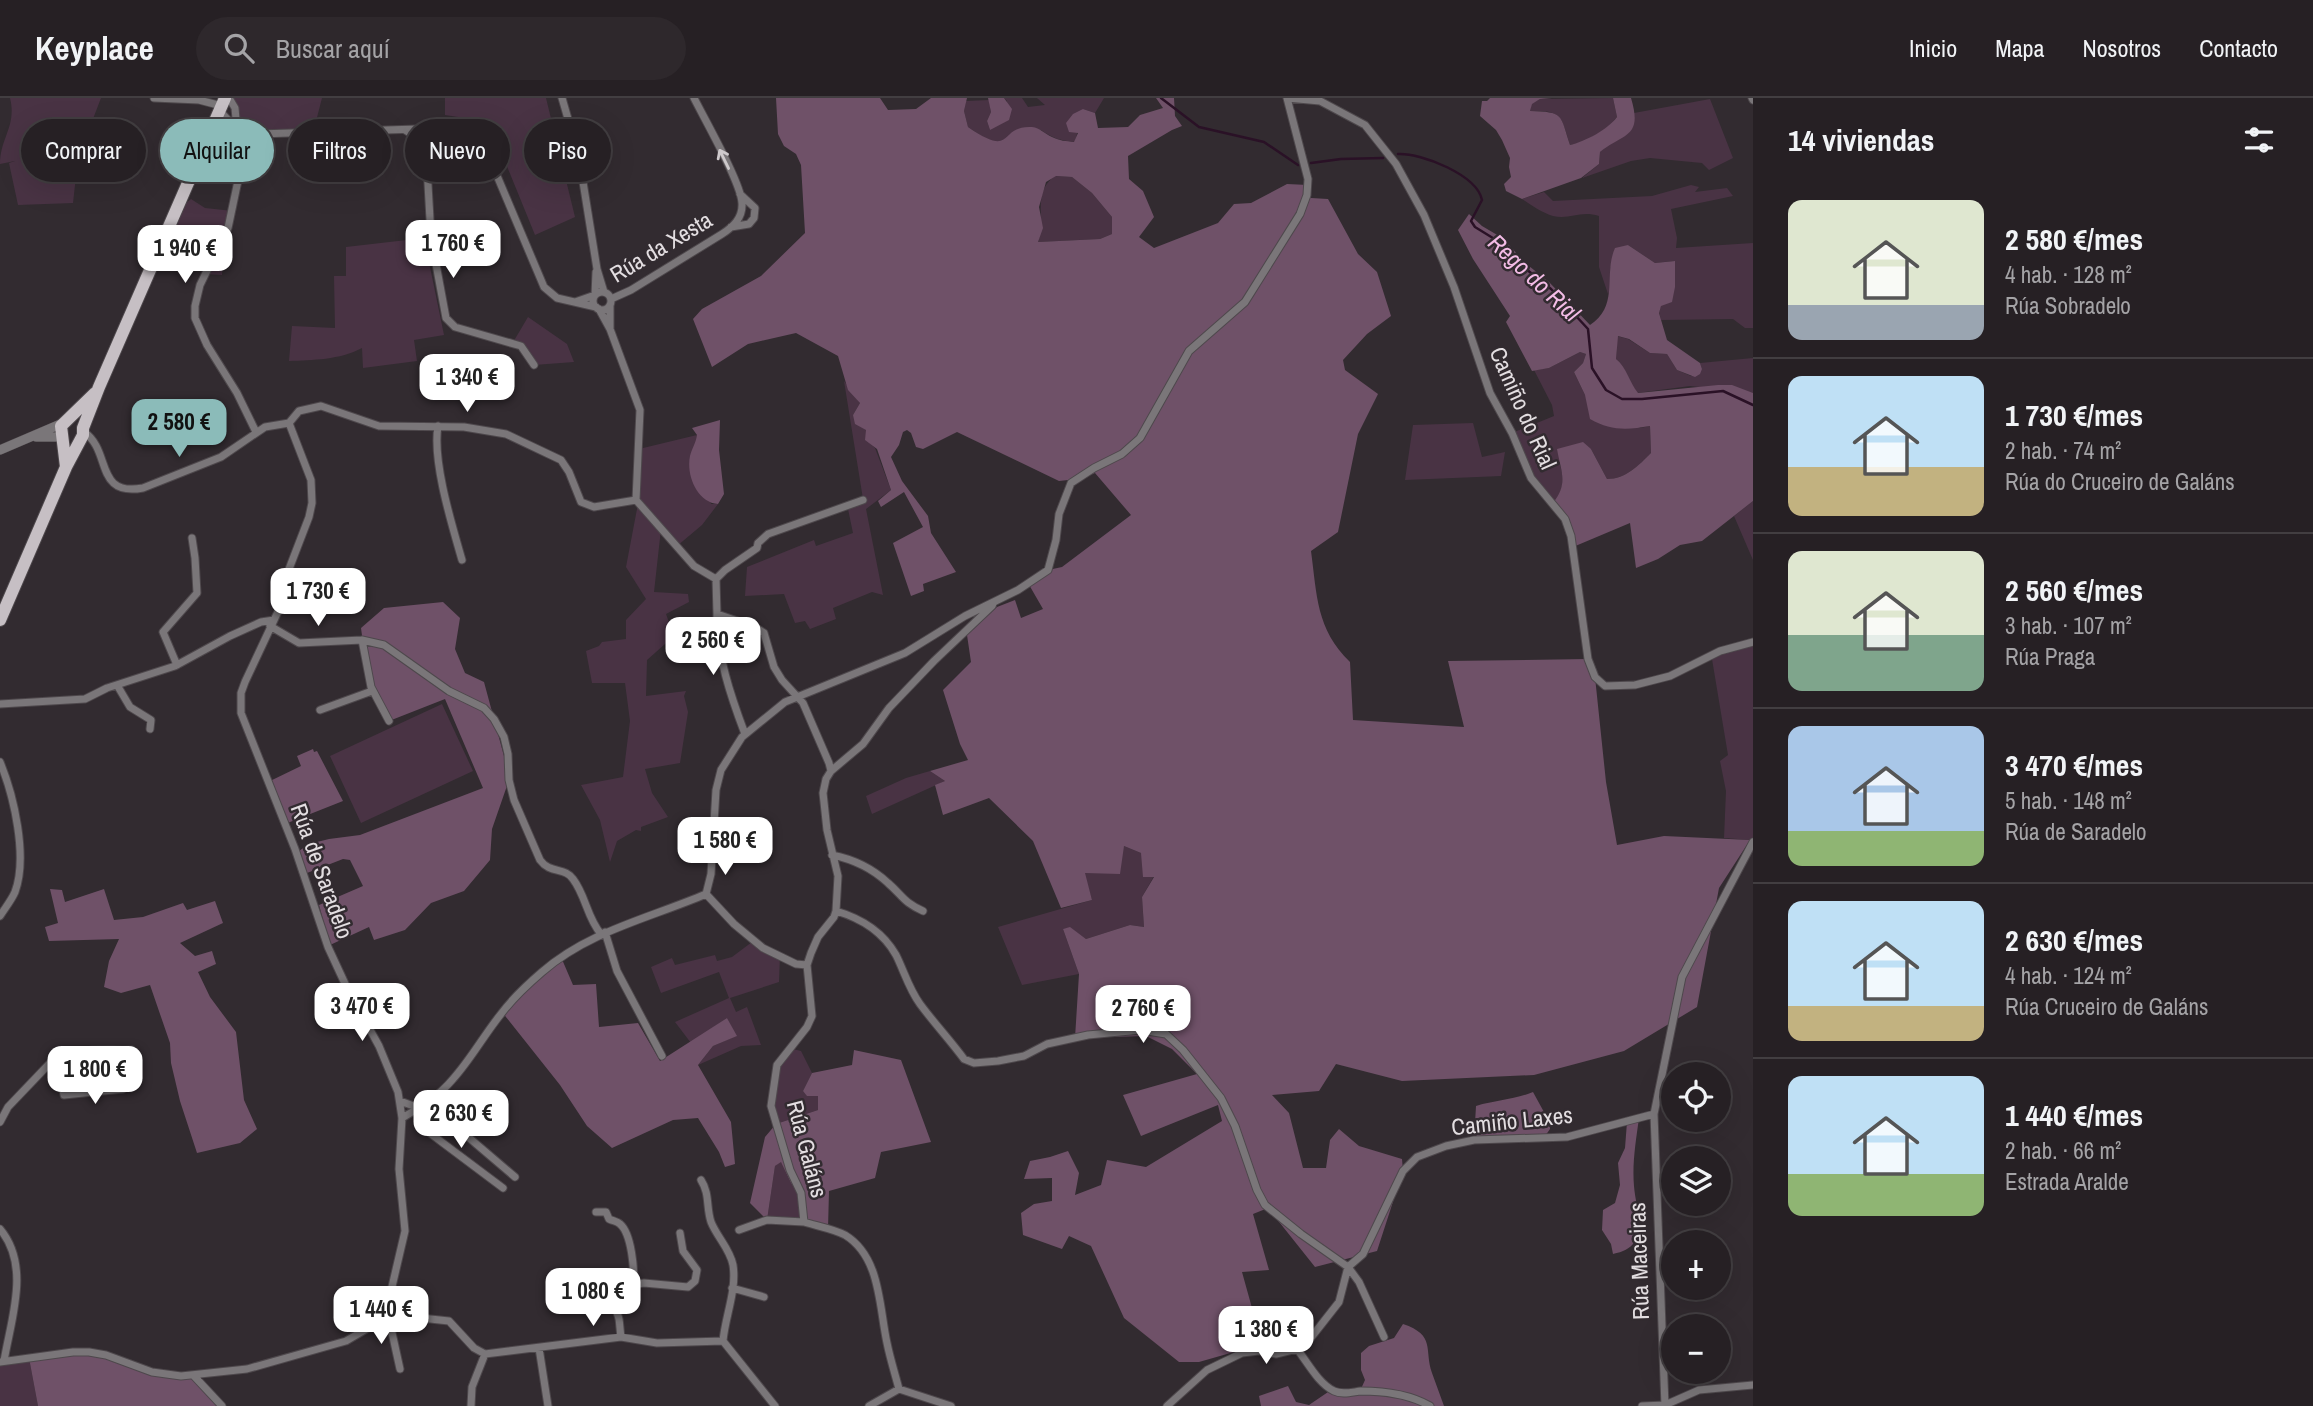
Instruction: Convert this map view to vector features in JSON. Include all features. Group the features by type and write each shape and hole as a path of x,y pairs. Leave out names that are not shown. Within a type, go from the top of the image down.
{"main road":[{"path":"217,119 224,103"},
{"path":"0,620 189,182"},
{"path":"66,467 60,430 99,387"},
{"path":"66,421 76,420 82,433"},
{"path":"63,439 72,443 82,433"}],"street":[{"path":"154,98 224,103 241,119"},
{"path":"562,98 579,157 597,269 604,292 611,302 610,330"},
{"name":"Rúa da Xesta","path":"611,302 731,228 749,224 754,218 755,208 740,194 695,98"},
{"name":"Camiño do Rial","path":"706,894 711,874 721,770 745,734 776,708 905,653 965,616 1018,590 1048,570 1059,514 1071,484 1094,468 1122,454 1140,438 1189,351 1245,302 1300,214 1307,195 1308,179 1287,98 1320,101 1365,125 1409,185 1465,314 1490,393 1512,433 1531,478 1565,519 1571,536 1587,659 1595,677 1605,686 1635,685 1670,676 1720,651 1753,642"},
{"path":"234,119 237,114"},
{"path":"274,131 405,130"},
{"path":"238,182 228,228 200,285 195,306 198,329 237,393 256,432"},
{"path":"427,182 430,237 446,318 455,327 521,346 534,365"},
{"path":"500,182 544,287 553,297 606,309 611,302"},
{"name":"Rúa da Xesta","path":"731,228 741,213 740,194"},
{"path":"597,269 593,302 610,330 640,410 636,500 694,566 716,579"},
{"path":"575,302 604,292"},
{"path":"82,433 93,438 110,480 121,489 132,490 221,457 256,432 272,424 289,423 299,411 321,406 348,413 371,424 464,427 506,434 558,458 569,472 582,502 590,506 636,500"},
{"path":"0,450 66,421"},
{"name":"Rúa de Saradelo","path":"289,423 311,480 309,517 289,569 283,601 245,682 241,713 295,849 328,947 392,1073 400,1101 400,1169 405,1231 387,1308 380,1320"},
{"path":"438,426 436,440 447,506 462,560"},
{"path":"28,439 63,439"},
{"path":"745,734 731,696 719,648 716,579 757,548 758,543 768,534 863,499"},
{"path":"177,665 163,632 197,593 192,538"},
{"path":"994,601 889,708 863,744 831,771 826,779 823,793 832,855 838,876 836,911 853,916 874,929 884,940 895,953 919,1003 964,1059 974,1063 1024,1056 1047,1044 1088,1035 1141,1030 1166,1034 1183,1050 1221,1098 1235,1126 1265,1205 1348,1267 1359,1283 1384,1337"},
{"path":"717,614 755,627 764,633 774,667 811,716 831,771"},
{"path":"965,616 970,620 970,626"},
{"path":"0,704 85,699 177,665 261,622 272,623 299,643 362,640 384,645 437,683 484,708 494,719 507,746 509,780 514,800 540,860 547,868 566,873 574,879 589,916 603,933 617,971 662,1056"},
{"path":"362,640 372,691 389,721"},
{"path":"117,685 130,707 151,720 150,729"},
{"path":"320,710 372,691"},
{"path":"0,762 15,803 19,871 13,895 0,916"},
{"name":"Rúa Maceiras","path":"1665,1405 1654,1114 1682,977 1753,842"},
{"path":"832,855 856,862 874,872 887,881 907,904 923,911"},
{"path":"402,1118 426,1104 453,1079 514,1000 561,957 603,933 706,894 734,924 763,948 796,964 807,965"},
{"name":"Rúa Galáns","path":"836,911 834,918 818,937 807,965 812,1016 807,1027 778,1065 771,1106 790,1170 801,1193 804,1222 845,1235 857,1246 869,1264 878,1286 887,1343 899,1390"},
{"path":"0,1122 8,1107 57,1058 79,1052 132,1049 133,1068 60,1076"},
{"path":"57,1058 64,1095 123,1089 124,1069"},
{"path":"400,1101 419,1108 432,1122 431,1134 503,1188"},
{"path":"426,1104 515,1177"},
{"name":"Camiño Laxes","path":"1297,1349 1306,1344 1339,1302 1348,1267 1363,1254 1403,1171 1417,1157 1446,1146 1474,1140 1567,1137 1654,1114"},
{"path":"701,1180 707,1189 711,1222 733,1265 723,1341 775,1406"},
{"path":"596,1212 606,1212 609,1219 620,1224 632,1258 634,1284"},
{"path":"739,1230 766,1220 804,1222"},
{"path":"0,1229 12,1245 17,1269 16,1293 2,1362 89,1352 106,1355 152,1372 194,1376 247,1369 332,1346 359,1334 380,1320 421,1318 449,1321 474,1348 485,1354 621,1337 657,1343 723,1341"},
{"path":"621,1337 613,1294 619,1287 634,1284 683,1287 692,1285 697,1275 696,1270 683,1251 680,1233"},
{"path":"732,1288 764,1297"},
{"path":"389,1319 400,1369"},
{"path":"539,1348 548,1406"},
{"path":"1167,1406 1207,1370 1241,1353 1259,1351 1276,1354 1297,1349 1322,1381 1340,1394 1384,1392 1414,1397 1430,1406"},
{"path":"471,1406 472,1387 485,1354"},
{"path":"194,1376 222,1406"},
{"path":"1642,1406 1665,1405 1699,1390 1753,1385"},
{"path":"869,1406 899,1390 951,1406"}],"shaded area":[{"path":"10,98 101,98 93,119 21,119 21,182 75,182 73,203 18,205 9,163 15,161 0,164 12,108"},
{"path":"228,98 322,98 317,119 288,119 288,133 274,132 274,119 236,119"},
{"path":"445,98 546,98 551,119 524,119 524,182 566,182 575,217 535,235 510,174 510,119 471,119 445,115"},
{"path":"776,98 880,98 888,110 916,109 931,98 967,98 964,111 968,127 993,141 1005,139 1021,128 1032,127 1049,136 1074,142 1078,133 1069,132 1066,123 1073,114 1083,109 1095,113 1098,128 1128,127 1140,115 1163,108 1156,98 1174,98 1175,116 1182,126 1128,156 1129,179 1143,191 1154,217 1139,237 1154,248 1218,223 1234,204 1251,203 1287,184 1308,185 1311,198 1328,199 1358,254 1377,272 1391,316 1367,334 1343,360 1345,370 1378,394 1358,434 1338,532 1311,551 1317,597 1324,624 1330,637 1350,662 1353,720 1464,727 1448,661 1588,659 1595,677 1606,782 1617,845 1664,836 1750,840 1719,888 1697,1007 1624,1051 1534,1075 1402,1081 1336,1064 1319,1091 1272,1095 1289,1113 1303,1168 1326,1168 1330,1140 1339,1129 1359,1146 1402,1159 1403,1171 1377,1251 1315,1267 1268,1208 1253,1214 1269,1270 1242,1272 1262,1344 1199,1362 1179,1362 1124,1318 1091,1246 1069,1236 1062,1249 1023,1235 1021,1213 1034,1204 1052,1201 1052,1178 1024,1179 1030,1161 1068,1151 1079,1173 1075,1195 1101,1185 1107,1160 1146,1167 1222,1121 1218,1105 1141,1136 1123,1095 1197,1074 1172,1049 1146,1036 1075,1038 1079,974 1063,929 1070,927 1086,939 1130,925 1144,927 1142,897 1154,877 1143,877 1141,853 1124,846 1120,874 1085,873 1092,900 1061,908 1033,841 989,798 943,815 935,785 945,781 930,771 968,760 960,744 943,690 971,662 967,635 997,607 1015,600 1021,618 1043,609 1028,583 1048,570 1062,567 1131,515 1095,473 1071,483 1068,480 1059,481 957,432 923,449 916,447 911,433 907,430 903,432 891,457 902,481 928,516 931,533 956,572 923,584 924,591 911,596 893,543 923,527 904,492 881,507 878,501 891,490 877,449 865,440 866,430 855,424 853,415 860,403 848,390 838,356 796,333 748,344 712,367 693,319 702,309 761,276 805,233 801,165 796,154 784,146 778,134","holes":["1056,176 1072,177 1092,193 1112,217 1112,234 1100,239 1038,242 1043,228 1039,207 1046,182"]},
{"path":"988,98 1004,98 1012,109 1009,120 990,130 987,121 991,112"},
{"path":"1004,98 1022,98 1028,107 1045,105 1037,98 1104,98 1095,113 1083,109 1075,142 1057,139 1041,130 998,143 989,141 968,127 964,111 966,101 989,100 991,112 987,121 990,130 1007,101"},
{"path":"1490,98 1552,98 1540,99 1532,104 1530,111 1549,112 1559,117 1570,145 1583,141 1613,122 1617,117 1613,98 1631,98 1635,121 1629,133 1600,152 1599,164 1581,178 1522,199 1506,191 1504,184 1511,177 1510,158 1496,130 1480,116 1482,101"},
{"path":"1613,98 1617,117 1596,135 1570,145 1559,117 1548,112 1530,111 1531,104 1540,99"},
{"path":"1710,99 1733,158 1709,170 1702,163 1650,158 1631,161 1582,178 1599,164 1600,152 1634,118 1634,113"},
{"path":"1055,176 1072,177 1092,193 1112,217 1112,234 1100,239 1038,242 1044,190"},
{"path":"1691,185 1699,187 1695,192 1727,188 1733,196 1671,209 1677,238 1676,248 1753,243 1753,328 1745,328 1733,319 1661,320 1659,312 1674,261 1655,263 1628,245 1610,268 1611,287 1608,294 1599,267 1599,216 1553,216 1522,199 1544,192 1553,201 1652,196"},
{"path":"191,199 205,208 233,211 224,240 222,275 205,274 211,261 164,239 177,210"},
{"path":"1469,214 1511,247 1590,325 1599,317 1608,299 1615,248 1628,245 1655,263 1675,261 1672,302 1661,306 1659,313 1667,340 1700,363 1700,374 1695,377 1677,370 1667,354 1650,353 1629,339 1618,336 1616,359 1638,393 1732,385 1753,393 1753,501 1702,541 1680,545 1658,559 1636,568 1630,523 1573,547 1571,536 1552,504 1562,484 1557,449 1583,442 1591,449 1607,479 1620,477 1651,453 1650,426 1619,428 1605,426 1590,419 1585,395 1574,372 1583,363 1586,354 1580,352 1549,368 1532,371 1506,322 1510,316 1473,259 1458,230"},
{"path":"424,238 444,335 414,340 417,361 363,368 362,348 335,357 289,361 292,326 335,328 334,276 346,276 346,247"},
{"path":"528,317 567,344 574,362 534,365 516,344 515,339"},
{"path":"1617,336 1628,339 1650,353 1667,354 1677,370 1691,376 1702,369 1700,363 1753,358 1753,393 1690,386 1637,393 1616,359"},
{"path":"1580,352 1586,354 1583,363 1574,372 1585,395 1640,428 1650,426 1651,453 1632,470 1620,477 1607,479 1591,449 1559,462 1562,484 1552,504 1531,478 1512,433 1554,416 1552,405 1534,370 1549,368"},
{"path":"844,381 860,403 853,415 866,430 866,439 875,448 891,490 866,509 883,595 872,592 833,608 836,619 810,629 805,621 795,623 784,594 745,596 747,567 814,540 816,546 853,533 848,509 863,499"},
{"path":"720,420 719,450 724,494 718,504 699,493 692,479 689,463 697,435 692,428"},
{"path":"1473,423 1482,457 1505,452 1501,476 1405,480 1413,425"},
{"path":"697,435 711,504 718,504 702,525 677,546 661,529 654,592 688,594 689,602 666,614 674,636 647,660 646,696 686,691 684,696 688,712 680,763 645,769 652,793 668,817 641,827 641,831 636,830 617,841 610,862 600,820 581,785 623,777 630,721 625,683 592,683 586,651 602,642 626,639 626,620 646,599 626,567 637,509 639,449"},
{"path":"1753,501 1753,560 1734,516"},
{"path":"443,602 460,618 455,649 465,673 484,682 508,771 509,780 492,829 490,860 464,891 431,903 405,930 374,940 369,927 330,945 319,905 363,886 350,860 343,859 307,873 299,851 309,844 360,835 483,788 445,699 389,721 378,699 367,664 361,628 384,608"},
{"path":"1753,643 1753,840 1724,838 1726,791 1720,761 1728,755 1712,659 1707,658"},
{"path":"442,704 473,771 361,823 330,756"},
{"path":"313,749 314,752 317,751 343,801 285,824 268,782 301,766 297,756"},
{"path":"930,771 945,781 872,814 866,796 906,778"},
{"path":"1124,846 1141,853 1154,876 1142,897 1144,927 1130,925 1086,939 1070,928 1063,929 1079,974 1022,985 998,927 1092,900 1084,873"},
{"path":"50,889 62,890 65,902 104,889 114,920 143,917 183,903 187,910 215,901 223,923 180,943 195,956 212,951 216,964 198,972 210,997 236,1032 244,1100 257,1129 240,1143 197,1153 180,1101 171,1063 170,1043 150,985 121,993 104,987 109,961 119,939 49,941 45,927 58,923"},
{"path":"752,942 780,955 779,982 730,998 736,1012 747,1007 761,1045 741,1046 698,1065 713,1046 736,1036 727,1018 691,1043 675,1022 729,998 719,972 661,993 651,967 672,958 675,965 715,955 717,961 732,957"},
{"path":"561,957 573,985 596,984 599,1027 638,1023 660,1061 727,1018 737,1036 713,1046 698,1065 731,1122 735,1164 725,1167 698,1118 673,1120 612,1148 587,1126 560,1085 502,1012"},
{"path":"789,1048 801,1051 812,1073 803,1091 818,1095 818,1110 776,1124 774,1084"},
{"path":"854,1050 901,1060 931,1142 881,1152 875,1178 829,1191 828,1229 804,1222 801,1193 791,1183 781,1162 775,1166 767,1220 750,1203 765,1137 776,1124 818,1110 818,1096 807,1096 803,1091 812,1073 852,1065"},
{"path":"1533,1092 1550,1123 1550,1129 1543,1139 1474,1140 1476,1106"},
{"path":"1639,1118 1634,1186 1639,1227 1633,1244 1613,1254 1611,1244 1602,1230 1603,1210 1615,1203 1620,1185 1618,1163 1625,1148 1627,1122"},
{"path":"781,1161 791,1183 801,1193 804,1222 767,1220 775,1166"},
{"path":"1403,1324 1425,1338 1432,1373 1444,1406 1261,1406 1259,1396 1288,1386 1296,1402 1309,1405 1331,1390 1360,1391 1365,1380 1361,1370 1361,1353 1369,1346 1394,1338"},
{"path":"73,1352 106,1355 152,1372 194,1376 219,1406 38,1406 29,1358"},
{"path":"29,1358 38,1406 0,1406 0,1362"}],"waterway":[{"name":"Rego do Rial","path":"1161,98 1199,127 1264,142 1298,165"},
{"name":"Rego do Rial","path":"1398,154 1421,157 1447,167 1460,174 1478,191 1482,200 1471,221 1475,227 1501,243 1516,261 1551,289 1588,329 1592,368 1606,390 1622,399 1723,391 1753,405"},
{"name":"Rego do Rial","path":"1311,163 1383,158"}]}
